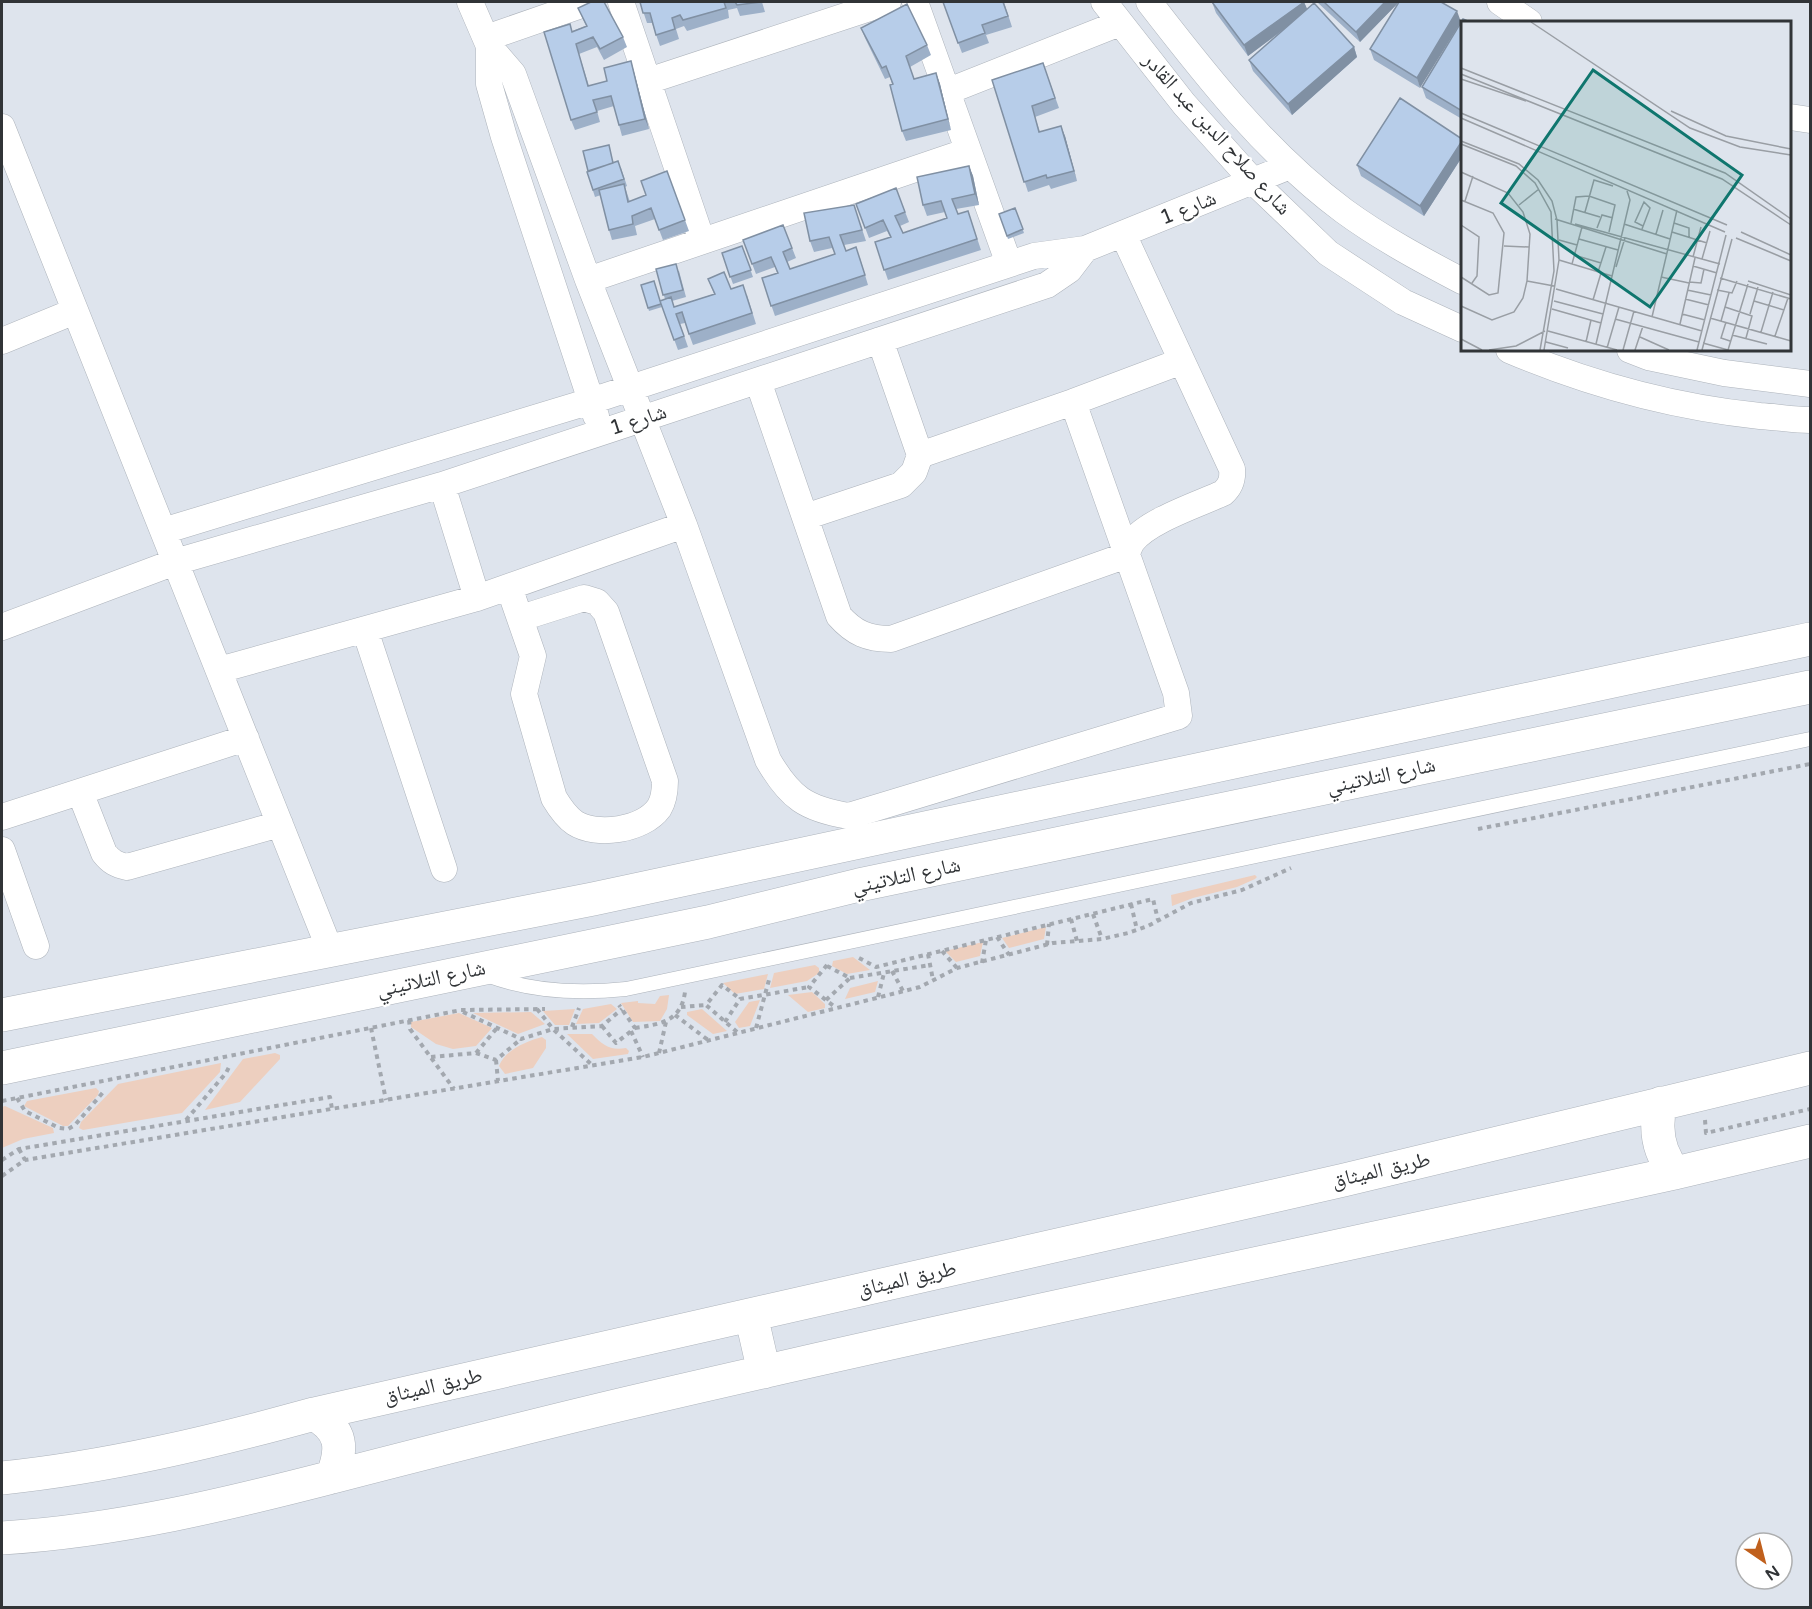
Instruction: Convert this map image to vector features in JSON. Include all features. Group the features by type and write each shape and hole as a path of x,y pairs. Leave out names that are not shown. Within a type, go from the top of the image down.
{"main road":[{"name":"شارع التلاتيني","path":"2,1015 593,899 1810,639"},
{"name":"شارع التلاتيني","path":"2,1068 708,922 859,885 1810,687"},
{"name":"طريق الميثاق","path":"2,1478 80,1467 205,1443 314,1414 1344,1180 1810,1068"},
{"path":"1662,1103 1658,1115 1658,1140 1668,1164 1675,1173"},
{"path":"2,1538 146,1521 210,1508 575,1415 1675,1173 1810,1141"},
{"path":"751,1315 764,1372"},
{"path":"314,1414 333,1428 338,1440 340,1452 332,1477"}],"street":[{"path":"470,2 487,42 513,74 588,280 684,525 768,760 781,783 800,800 823,812 849,816 1179,716 1176,693 1072,402"},
{"path":"487,42 590,2"},
{"path":"621,2 702,241"},
{"path":"648,81 888,2"},
{"path":"915,2 1009,264"},
{"name":"شارع صلاح الدين عبد القادر","path":"1104,2 1184,104 1253,181 1328,253 1403,302 1461,329"},
{"name":"شارع صلاح الدين عبد القادر","path":"1149,2 1210,80 1290,166 1345,212 1423,261 1461,280"},
{"path":"1500,2 1528,21"},
{"path":"946,92 1120,24"},
{"path":"487,42 489,84 494,103 603,432"},
{"path":"1791,117 1810,120"},
{"path":"2,127 330,950"},
{"path":"588,280 968,150"},
{"name":"شارع 1","path":"163,531 631,389 1034,256 1085,249 1290,166"},
{"path":"1123,234 1232,469 1231,482 1223,493 1155,524 1131,543 1127,555"},
{"name":"شارع 1","path":"2,627 175,562 442,485 1047,285 1069,270 1085,249"},
{"path":"2,341 75,311"},
{"path":"805,517 901,485 914,472 920,455 880,340"},
{"path":"1511,351 1557,370 1638,395 1721,412 1810,420"},
{"path":"1633,351 1648,357 1724,373 1810,384"},
{"path":"920,455 1182,361"},
{"path":"758,381 838,616 862,635 876,639 891,639 1127,555"},
{"path":"442,485 477,598"},
{"path":"219,670 477,598 684,525"},
{"path":"509,587 533,656 525,685 526,702 554,798 560,808 576,824 598,831 621,828 645,820 659,808 665,790 665,781 606,612 597,602 584,598 521,618"},
{"path":"365,630 444,869"},
{"path":"2,817 246,738"},
{"path":"80,792 104,853 118,866 127,867 280,824"},
{"path":"2,850 36,946"}],"lane":[{"path":"473,970 522,986 574,992 684,984 1810,738"}],"path":[{"path":"1468,831 1810,764"},
{"path":"2,1176 25,1160 643,1057 920,987 957,968 1047,945 1102,939 1137,930 1191,903 1242,890 1280,872 1296,868"},
{"path":"854,956 876,967 1153,899 1158,920"},
{"path":"1131,904 1137,930"},
{"path":"1093,914 1102,939"},
{"path":"1071,919 1077,941"},
{"path":"1047,945 1049,924"},
{"path":"997,937 1009,955"},
{"path":"982,963 986,940"},
{"path":"941,951 957,968"},
{"path":"928,954 933,980"},
{"path":"725,1022 740,999 809,987 827,964 850,978"},
{"path":"826,1000 850,978 930,965"},
{"path":"892,971 903,991"},
{"path":"756,1028 771,972 761,974"},
{"path":"878,998 884,973"},
{"path":"712,984 732,980"},
{"path":"602,1026 616,1043 633,1029 666,1022 681,1007 684,984 694,988"},
{"path":"706,1005 722,985 740,999"},
{"path":"809,987 836,1008"},
{"path":"617,1002 633,1029 643,1057"},
{"path":"681,1007 706,1005 738,1033"},
{"path":"572,1008 589,1006"},
{"path":"572,1028 579,1007"},
{"path":"537,1009 553,1029 593,1066"},
{"path":"2,1101 461,1010 551,1009"},
{"path":"461,1010 521,1039"},
{"path":"496,1060 521,1039 553,1029 602,1026 622,1010"},
{"path":"675,1015 709,1040"},
{"path":"409,1020 410,1029 454,1089"},
{"path":"659,1053 666,1022"},
{"path":"371,1028 386,1100"},
{"path":"476,1053 497,1028"},
{"path":"431,1057 476,1053 496,1060"},
{"path":"496,1060 498,1081"},
{"path":"186,1121 230,1065"},
{"path":"16,1098 25,1111 59,1128 68,1129 75,1125 105,1090"},
{"path":"1701,1093 1706,1133 1810,1109"},
{"path":"2,1160 19,1149 330,1097 332,1109"},
{"path":"68,1129 70,1140"},
{"path":"19,1149 25,1160"}],"shaded area":[{"path":"1255,875 1257,877 1255,879 1237,887 1172,906 1171,895"},
{"path":"1046,927 1044,939 1009,948 1002,938"},
{"path":"983,942 980,956 956,962 945,951"},
{"path":"853,957 870,970 847,974 832,966 833,961"},
{"path":"815,965 819,968 819,973 807,981 770,988 774,973"},
{"path":"768,974 764,989 735,994 723,983"},
{"path":"878,981 875,992 845,999 850,988"},
{"path":"812,992 825,1004 825,1008 808,1012 788,995"},
{"path":"669,995 667,1009 660,1021 633,1022 621,1003 638,1001 638,1003 655,1004 660,996"},
{"path":"760,1000 750,1026 739,1028 735,1022 749,1002"},
{"path":"611,1004 617,1009 599,1023 576,1024 583,1009"},
{"path":"575,1009 569,1025 555,1025 543,1011"},
{"path":"702,1009 727,1031 713,1034 687,1015 687,1012"},
{"path":"531,1012 545,1024 518,1034 473,1013"},
{"path":"459,1013 492,1028 476,1046 453,1049 436,1044 411,1027 411,1022"},
{"path":"567,1034 592,1034 607,1046 615,1049 626,1048 629,1051 628,1054 593,1059"},
{"path":"542,1037 546,1040 546,1048 533,1068 505,1074 499,1066 506,1055 523,1044"},
{"path":"275,1053 280,1055 280,1059 240,1102 205,1110 243,1059"},
{"path":"221,1063 220,1072 182,1113 83,1130 79,1128 81,1122 118,1084"},
{"path":"96,1088 99,1091 98,1095 68,1126 63,1126 24,1106 27,1101"},
{"path":"5,1106 53,1128 54,1133 23,1139 2,1148 2,1107"}],"building":[{"path":"591,2 604,2 623,37 600,49 593,37 576,44 588,86 607,81 604,68 631,61 645,119 619,125 611,96 593,100 597,112 571,120 544,32 570,24 572,32 587,26 578,8"},
{"path":"640,2 724,2 726,8 683,20 680,15 672,18 675,29 656,35 650,13 643,13"},
{"path":"735,2 761,2 737,5"},
{"path":"943,2 1003,2 1008,16 982,25 985,33 958,43"},
{"path":"1212,2 1304,2 1244,45"},
{"path":"1324,2 1385,2 1356,32"},
{"path":"1399,2 1441,2 1457,11 1417,78 1370,49"},
{"path":"1314,3 1354,47 1288,104 1249,60"},
{"path":"907,4 927,45 906,56 914,79 936,73 948,119 902,131 890,85 893,84 886,66 882,68 861,28"},
{"path":"1461,22 1461,110 1422,87"},
{"path":"1043,63 1055,98 1032,106 1039,132 1061,126 1074,171 1047,178 1046,175 1024,182 992,80"},
{"path":"1400,98 1461,138 1461,143 1420,206 1357,165"},
{"path":"609,145 613,163 588,171 583,151"},
{"path":"618,161 624,179 593,190 587,172"},
{"path":"969,166 975,194 952,199 958,214 968,211 977,239 884,270 875,242 891,237 883,220 865,228 856,204 896,188 905,212 895,216 903,233 947,218 941,201 923,205 917,177"},
{"path":"667,171 685,220 659,230 651,208 632,216 633,224 609,230 599,190 624,184 628,202 646,195 641,181"},
{"path":"854,205 862,230 840,235 846,251 856,247 865,275 771,306 762,278 778,273 771,257 752,264 743,240 783,225 792,248 783,252 790,269 835,254 829,237 810,241 804,213"},
{"path":"1015,208 1023,229 1007,236 999,214"},
{"path":"742,246 751,270 730,277 722,253"},
{"path":"676,264 683,290 663,295 656,269"},
{"path":"724,272 731,289 743,285 752,313 689,334 682,312 676,314 684,336 674,340 660,301 671,297 674,307 715,294 708,279"},
{"path":"654,281 661,304 648,308 641,285"}]}
